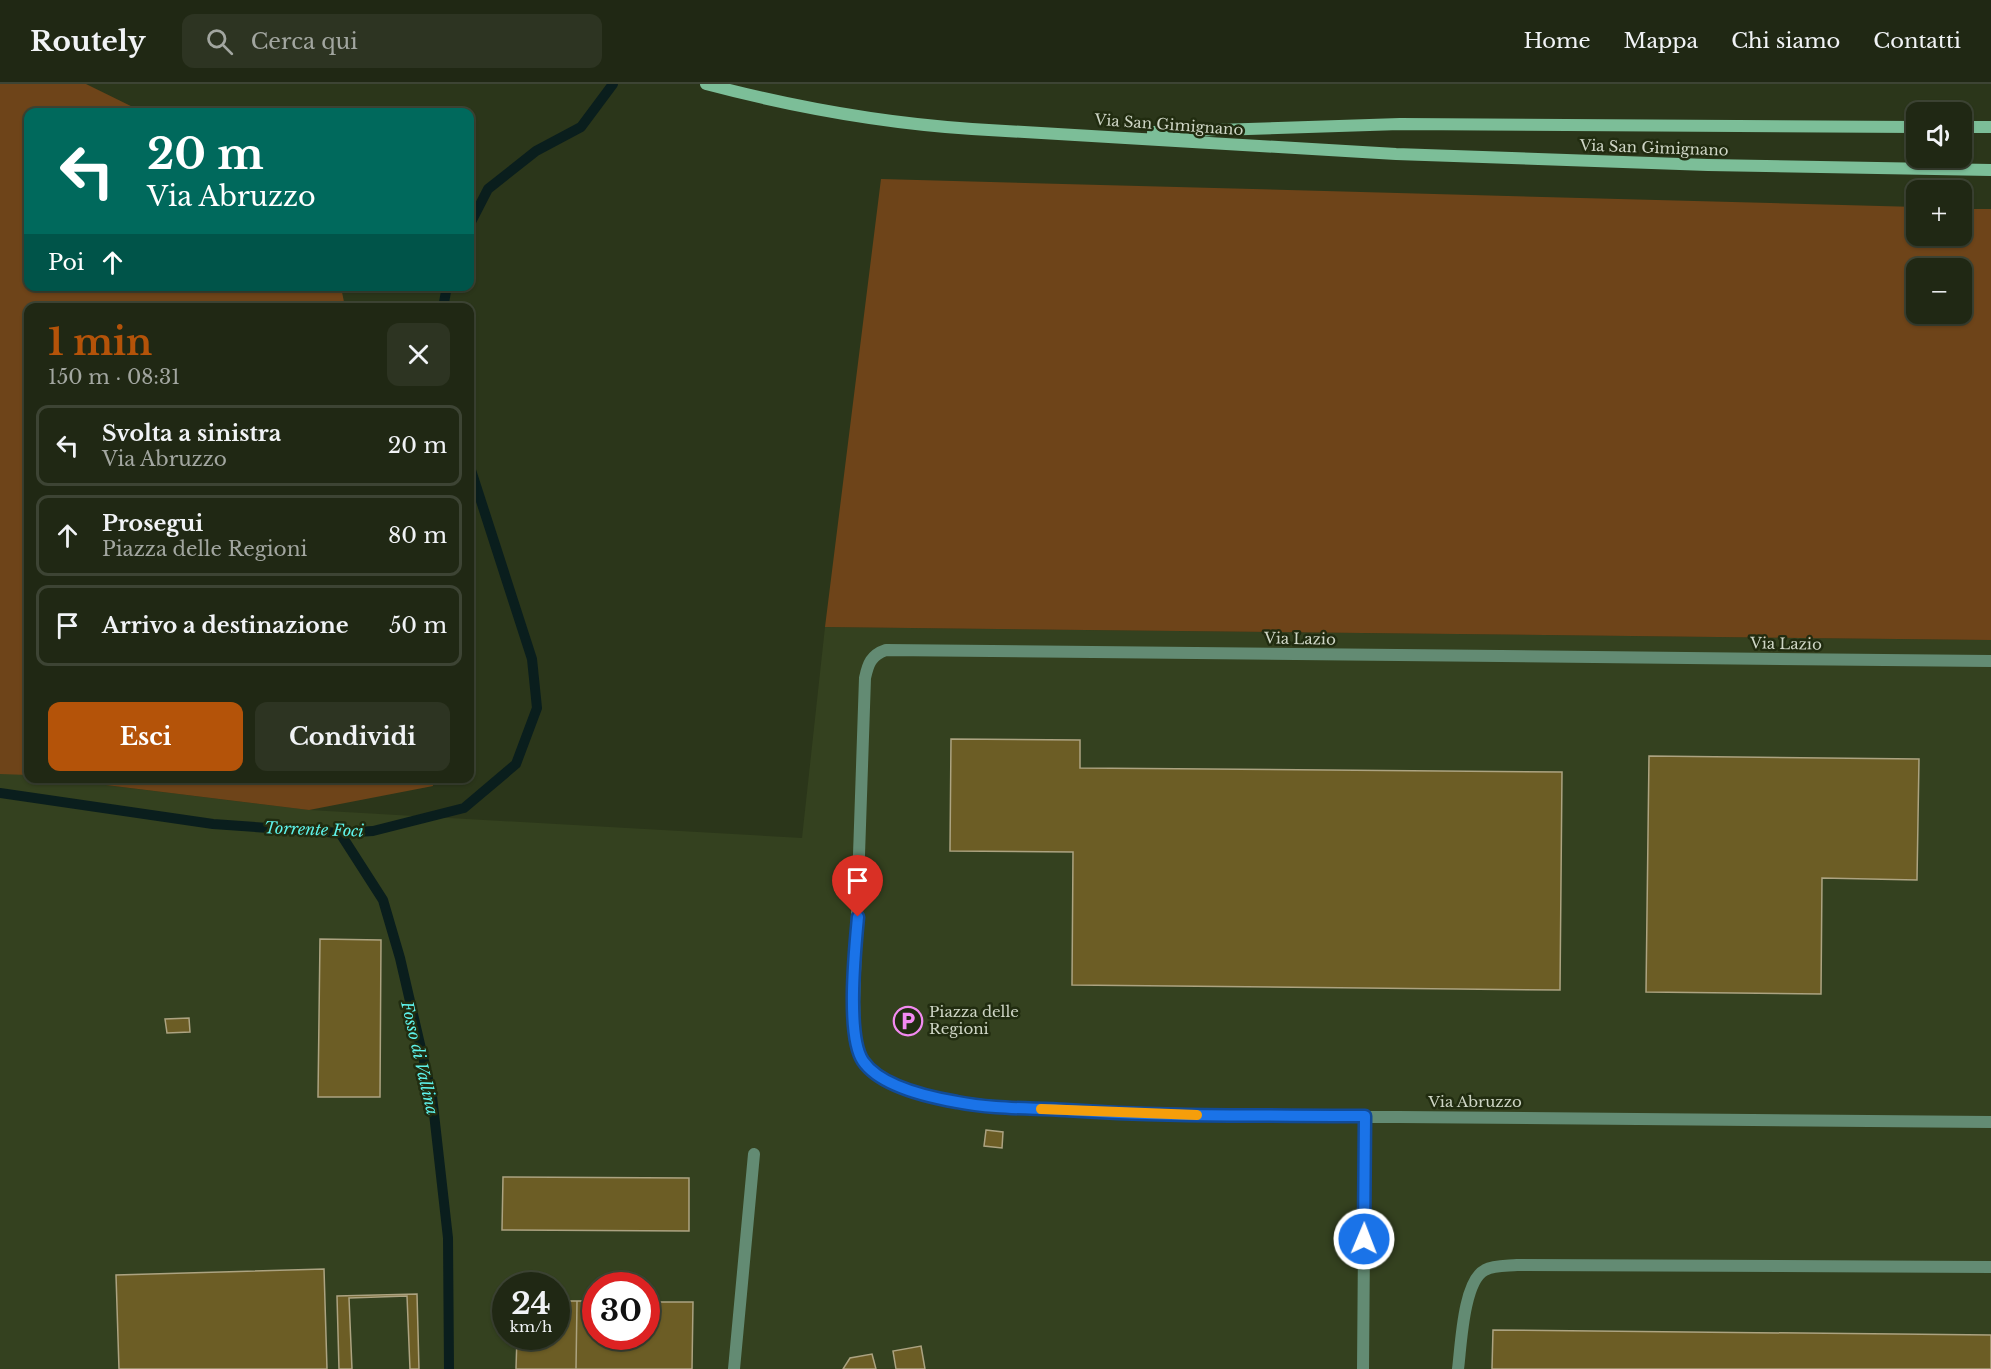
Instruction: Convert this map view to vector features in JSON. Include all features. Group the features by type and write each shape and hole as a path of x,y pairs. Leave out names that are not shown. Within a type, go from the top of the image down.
{"main road":[{"path":"706,84 794,105 891,122 1077,134"},
{"name":"Via San Gimignano","path":"1077,134 1400,124 1906,127"},
{"path":"1972,127 1991,127"},
{"name":"Via San Gimignano","path":"1077,134 1396,154 1708,165 1991,170"}],"street":[{"name":"Via Lazio","path":"959,1103 922,1094 884,1079 868,1066 860,1055 855,1034 854,1002 866,678 872,658 886,650 1991,661"},
{"name":"Via Abruzzo","path":"959,1103 1108,1113 1991,1122"},
{"path":"1363,1369 1365,1116"},
{"path":"734,1369 754,1154"},
{"path":"1458,1369 1464,1319 1471,1290 1479,1274 1492,1267 1517,1265 1991,1267"}],"shaded area":[{"path":"0,84 86,84 135,108 24,108 24,291 342,291 344,303 24,303 24,775 0,774"},
{"path":"881,179 1906,207 1906,246 1972,246 1972,209 1991,209 1991,640 825,627"},
{"path":"825,627 1991,640 1991,1369 0,1369 0,774 24,775 24,783 90,783 310,810 802,838"},
{"path":"90,783 433,783 433,786 309,810"}],"building":[{"path":"951,739 1080,740 1080,768 1562,772 1560,990 1072,985 1073,852 950,851"},
{"path":"1649,756 1919,759 1917,880 1822,878 1821,994 1646,992"},
{"path":"320,939 381,940 380,1097 318,1097"},
{"path":"189,1018 190,1032 167,1033 165,1019"},
{"path":"986,1130 1003,1132 1002,1148 984,1146"},
{"path":"503,1177 689,1178 689,1231 502,1230"},
{"path":"324,1269 327,1369 119,1369 116,1275"},
{"path":"417,1294 419,1369 410,1369 407,1296 349,1298 352,1369 339,1369 337,1296"},
{"path":"570,1301 577,1301 576,1369 516,1369 517,1350 570,1350"},
{"path":"577,1301 582,1301 582,1350 660,1350 660,1302 693,1302 692,1369 576,1369"},
{"path":"1493,1330 1991,1335 1991,1369 1492,1369"},
{"path":"921,1346 925,1369 896,1369 893,1351"},
{"path":"872,1354 876,1369 843,1369 850,1358"}],"waterway":[{"name":"Torrente Foci","path":"474,216 488,189 536,151 581,127 613,84"},
{"name":"Torrente Foci","path":"444,303 446,291"},
{"name":"Torrente Foci","path":"0,793 213,824 340,833 373,831 464,808 516,764 537,708 532,659 474,479"},
{"name":"Fosso di Vallina","path":"340,833 383,900 400,958 432,1096 448,1238 449,1369"}],"slow traffic":[{"path":"1041,1109 1197,1115"}],"place":[{"name":"Piazza delle Regioni","path":"908,1021"}],"route":[{"path":"858,917 854,1002 856,1042 863,1061 879,1076 910,1090 949,1101 990,1106 1149,1114 1365,1116 1364,1239"}]}
